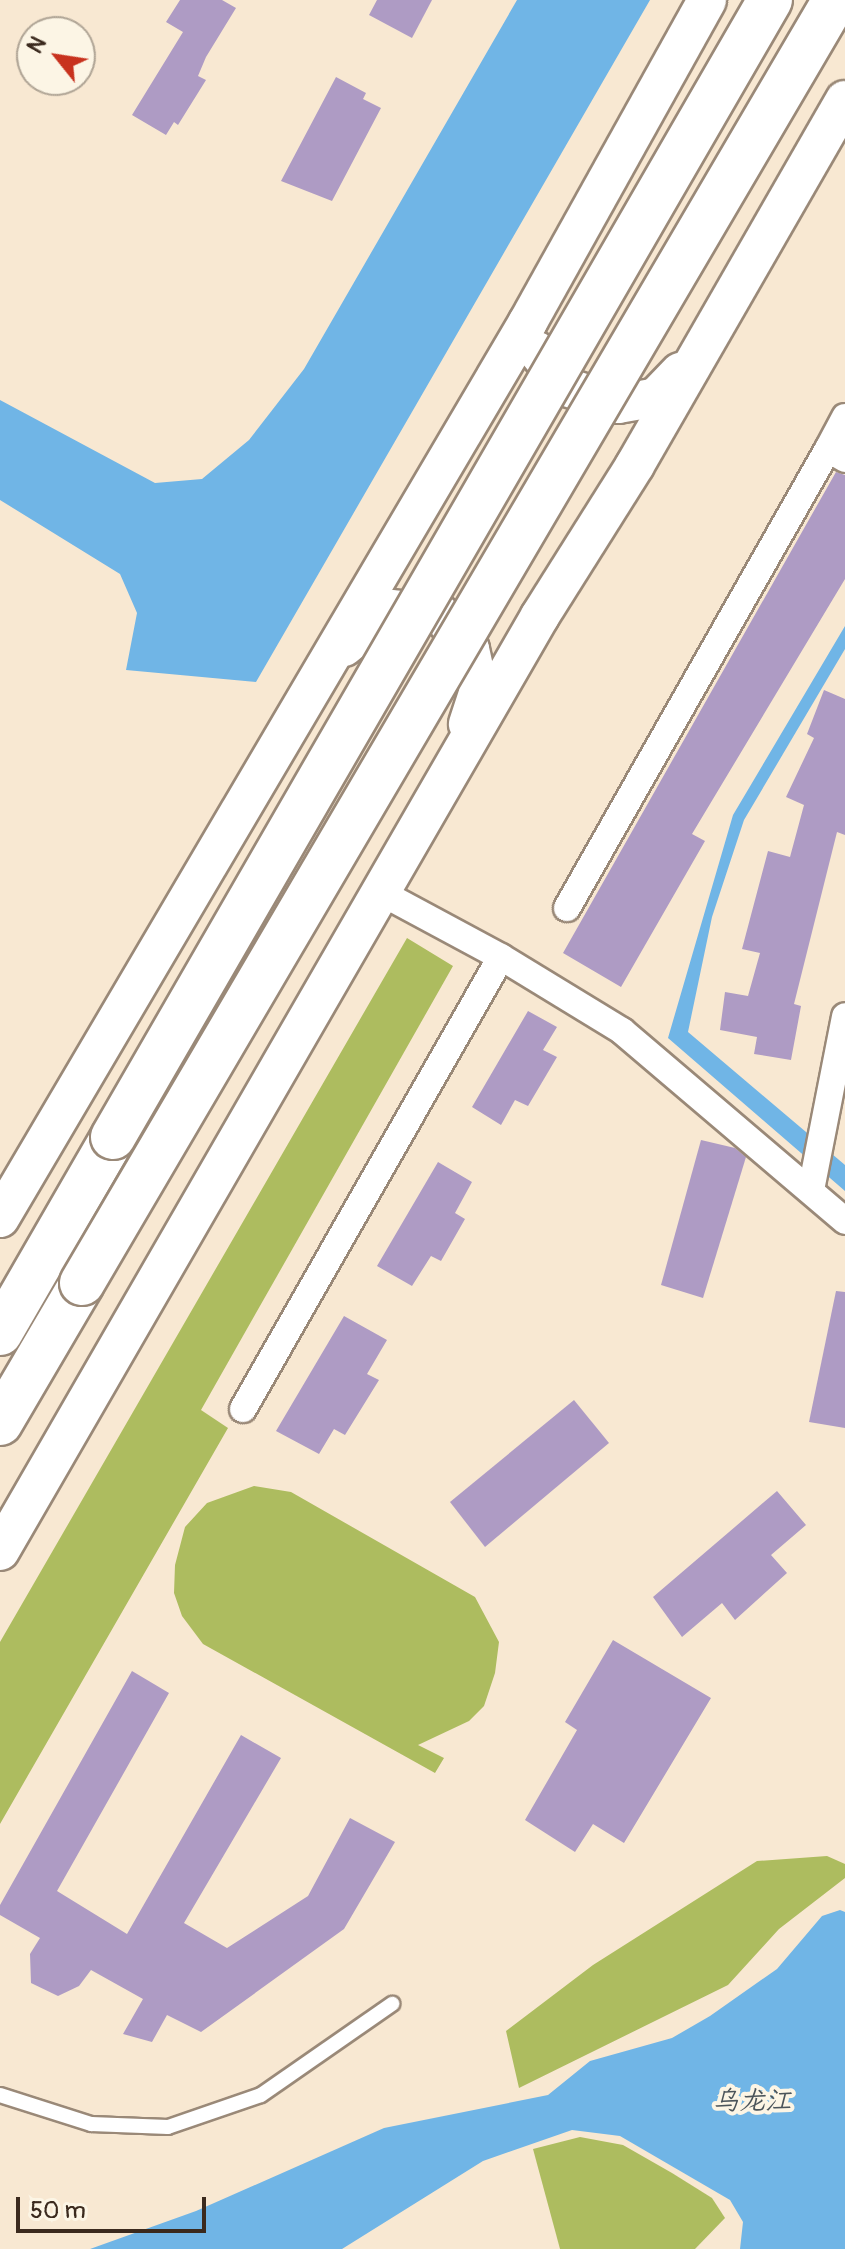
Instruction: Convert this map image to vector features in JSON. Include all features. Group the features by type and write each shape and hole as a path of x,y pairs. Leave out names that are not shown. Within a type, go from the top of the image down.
{"highway":[{"path":"0,1333 770,0"},
{"path":"0,1423 835,0"}],"main road":[{"path":"0,1218 528,322 707,0"},
{"path":"0,1551 457,761 845,100"},
{"path":"528,322 533,347 566,387 618,404 656,397 698,353"},
{"path":"314,681 356,632 391,609 440,614 470,649 479,690 457,761"}],"street":[{"path":"567,908 836,454 845,417"},
{"path":"382,893 501,957 622,1031 815,1167 845,1221"},
{"path":"243,1409 501,957"},
{"path":"815,1167 845,1016"}],"lane":[{"path":"0,2095 91,2124 168,2127 261,2095 392,2004"}],"green space":[{"path":"407,938 453,966 201,1410 228,1428 0,1824 0,1642"},
{"path":"254,1486 291,1492 475,1597 499,1642 495,1673 484,1706 469,1721 418,1745 444,1758 435,1773 203,1644 182,1616 174,1593 175,1565 185,1527 207,1503"},
{"path":"827,1856 845,1864 845,1878 779,1929 728,1985 519,2088 506,2031 593,1965 757,1861"},
{"path":"580,2137 623,2145 712,2198 725,2218 695,2249 560,2249 533,2149"}],"water":[{"path":"517,0 650,0 256,682 126,670 137,613 120,574 0,500 0,400 155,483 202,479 249,440 304,369"},
{"path":"845,626 845,649 744,820 712,917 688,1032 845,1165 845,1191 668,1038 733,815"},
{"name":"乌龙江","path":"840,1910 845,1912 845,2249 740,2249 743,2222 730,2200 620,2136 572,2130 483,2161 342,2249 90,2249 196,2211 384,2128 548,2095 590,2061 672,2038 710,2016 777,1969 822,1916"}],"building":[{"path":"180,0 222,0 236,8 198,76 206,80 178,125 174,122 166,135 132,115 183,32 166,22"},
{"path":"377,0 432,0 412,38 369,15"},
{"path":"336,77 366,93 363,99 381,108 332,201 281,181"},
{"path":"836,472 845,475 845,579 692,834 705,841 621,987 563,953"},
{"path":"824,690 845,699 845,835 837,832 794,1004 801,1006 791,1060 754,1054 757,1037 720,1030 725,992 748,996 760,953 742,949 768,851 790,857 804,805 786,797 814,738 807,734"},
{"path":"528,1011 557,1027 543,1050 557,1057 528,1106 515,1100 501,1125 472,1107"},
{"path":"701,1140 735,1148 746,1157 703,1298 661,1285"},
{"path":"438,1162 472,1182 455,1213 465,1219 441,1261 431,1256 412,1286 377,1266"},
{"path":"836,1291 845,1292 845,1428 809,1422"},
{"path":"344,1316 387,1340 367,1374 379,1380 345,1435 334,1429 319,1454 276,1431"},
{"path":"574,1400 609,1443 485,1547 450,1502"},
{"path":"777,1491 806,1525 771,1555 787,1573 735,1620 722,1603 682,1637 653,1597"},
{"path":"613,1640 711,1698 624,1843 593,1824 575,1852 525,1820 577,1730 565,1722"},
{"path":"132,1671 169,1693 57,1891 127,1934 241,1735 281,1758 184,1923 227,1948 308,1896 350,1818 395,1842 344,1929 201,2032 167,2015 152,2042 123,2034 143,1999 91,1970 79,1986 58,1996 31,1983 30,1954 40,1938 0,1915 0,1905"}]}
